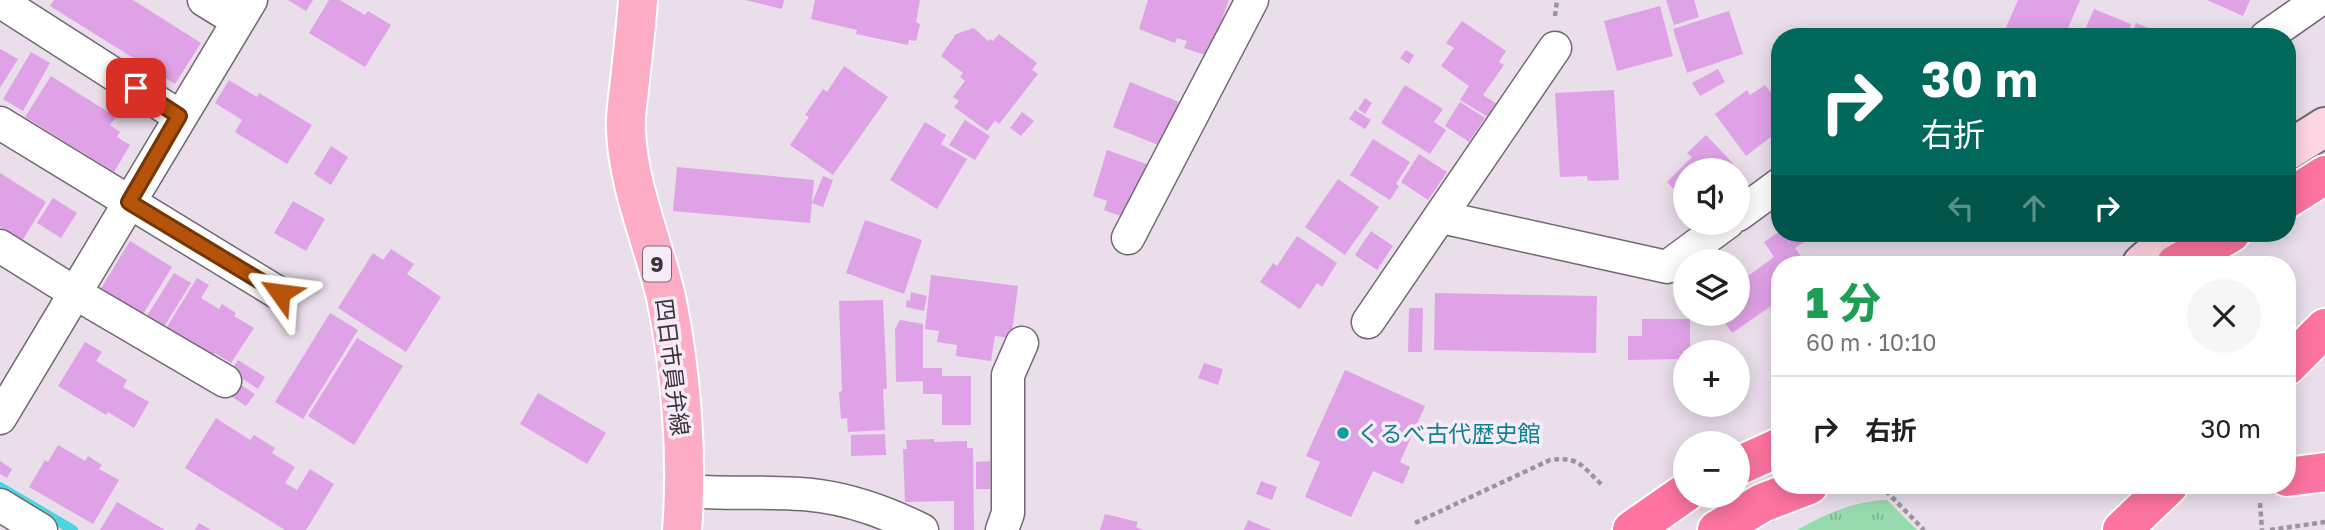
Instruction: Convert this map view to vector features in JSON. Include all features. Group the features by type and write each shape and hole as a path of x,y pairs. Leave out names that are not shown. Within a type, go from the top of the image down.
{"highway":[{"path":"2296,193 2325,175"},
{"path":"2190,256 2215,242"},
{"path":"2296,357 2325,328"},
{"path":"2296,371 2325,346"},
{"path":"1750,461 1771,451"},
{"path":"2296,476 2325,472"},
{"path":"1717,530 1762,503 1786,494"},
{"path":"2122,530 2160,494"},
{"path":"1632,530 1673,501"}],"main road":[{"name":"四日市員弁線","path":"638,0 626,132 638,202 666,299 680,397 685,491 682,530"}],"street":[{"path":"0,418 11,375 75,293 179,116 245,11 204,0"},
{"path":"1128,237 1252,0"},
{"path":"2279,28 2319,0"},
{"path":"6,5 179,116"},
{"path":"1368,322 1555,48"},
{"path":"0,123 280,293"},
{"path":"2296,145 2325,127"},
{"path":"1750,206 1771,191"},
{"path":"1441,217 1667,267 1710,235"},
{"path":"2151,256 2168,242"},
{"path":"0,246 225,380"},
{"path":"1002,530 1008,513 1008,375 1022,343"},
{"path":"685,491 806,495 867,507 922,530"},
{"path":"0,505 41,530"}],"path":[{"path":"1415,523 1550,460 1567,458 1578,462 1602,485"},
{"path":"1889,494 1924,530"},
{"path":"2270,530 2325,522"}],"green space":[{"path":"1887,500 1917,530 1797,530 1840,509"}],"building":[{"path":"54,0 133,0 201,43 175,84 50,6"},
{"path":"288,0 313,0 306,11"},
{"path":"329,0 340,0 365,15 368,11 391,25 365,67 309,33"},
{"path":"745,0 784,0 782,9"},
{"path":"815,0 920,0 916,22 920,24 916,41 909,40 908,45 856,34 857,30 811,19"},
{"path":"1148,0 1229,0 1208,56 1184,48 1187,41 1177,38 1175,43 1139,29"},
{"path":"1666,0 1694,0 1699,17 1674,25"},
{"path":"2018,0 2080,0 2068,28 2006,28"},
{"path":"2207,0 2250,0 2243,16"},
{"path":"1660,6 1673,56 1617,71 1604,21"},
{"path":"2094,9 2131,24 2129,28 2086,28"},
{"path":"1729,11 1743,54 1687,73 1673,29"},
{"path":"1462,21 1506,51 1499,62 1504,65 1483,95 1497,104 1488,117 1460,100 1469,86 1441,66 1454,48 1446,43"},
{"path":"2136,23 2149,28 2134,28"},
{"path":"974,28 988,41 993,41 999,34 1037,63 1032,70 1038,74 999,124 995,121 987,131 954,107 959,101 953,97 965,81 960,77 963,73 941,56 956,34"},
{"path":"0,49 18,59 0,88"},
{"path":"1406,50 1414,55 1409,64 1400,58"},
{"path":"31,52 50,63 23,111 3,99"},
{"path":"844,66 888,97 833,175 790,145 809,117 805,115 823,89 827,92"},
{"path":"1718,69 1725,82 1700,96 1692,83"},
{"path":"51,76 116,117 110,125 120,132 117,137 130,145 114,172 25,117"},
{"path":"229,80 257,97 259,93 312,125 287,164 235,132 242,120 215,103"},
{"path":"1130,82 1179,102 1161,146 1113,127"},
{"path":"1405,85 1443,109 1434,122 1446,130 1430,154 1381,123"},
{"path":"1765,85 1771,93 1771,137 1746,156 1715,114 1747,90 1750,95"},
{"path":"1614,90 1619,180 1588,181 1587,176 1560,177 1555,93"},
{"path":"1365,98 1372,103 1365,114 1358,109"},
{"path":"1460,102 1485,118 1469,142 1445,126"},
{"path":"1355,110 1371,120 1365,129 1349,119"},
{"path":"1022,112 1034,121 1021,136 1010,128"},
{"path":"965,120 990,136 975,160 949,145"},
{"path":"925,122 946,135 941,144 967,159 937,209 890,180"},
{"path":"1706,135 1728,158 1691,158 1687,153"},
{"path":"1373,139 1410,162 1396,184 1399,186 1390,200 1350,175"},
{"path":"331,146 348,157 331,185 314,174"},
{"path":"1107,150 1149,165 1123,217 1104,210 1107,201 1093,196"},
{"path":"1419,154 1447,172 1428,200 1401,182"},
{"path":"677,167 814,180 810,223 673,211"},
{"path":"0,173 46,202 22,241 0,227"},
{"path":"823,176 833,180 823,207 812,203"},
{"path":"1673,176 1673,188 1667,182"},
{"path":"1338,179 1379,207 1345,255 1305,227"},
{"path":"53,198 77,213 61,238 37,223"},
{"path":"293,201 325,219 306,251 274,233"},
{"path":"865,220 922,240 904,294 846,273"},
{"path":"1371,231 1393,246 1377,270 1355,255"},
{"path":"1297,236 1337,263 1322,287 1317,283 1300,309 1260,282 1273,263 1277,266"},
{"path":"1771,237 1771,242 1804,242 1795,248 1800,256 1773,256 1764,242"},
{"path":"130,241 172,267 142,316 100,290"},
{"path":"391,249 414,264 407,274 441,297 406,352 338,308 373,253 383,260"},
{"path":"1771,259 1771,306 1750,321 1750,275"},
{"path":"174,273 191,283 162,330 145,319"},
{"path":"931,275 1018,286 1011,338 995,336 991,361 956,356 957,345 937,342 939,331 925,329"},
{"path":"197,278 209,285 201,298 219,309 222,304 236,313 234,316 254,328 231,363 215,353 211,359 165,330"},
{"path":"911,292 927,296 924,311 906,307"},
{"path":"1435,293 1597,296 1596,353 1434,350"},
{"path":"883,300 887,389 883,389 885,430 848,432 847,418 841,419 839,392 842,391 839,301"},
{"path":"1409,308 1423,308 1422,352 1408,352"},
{"path":"330,313 358,330 303,419 275,402"},
{"path":"1642,319 1673,319 1673,326 1690,326 1690,340 1673,340 1673,359 1628,360 1628,336 1642,336"},
{"path":"900,320 923,324 923,368 942,368 942,376 971,376 971,425 942,425 942,394 923,394 923,381 896,382 895,329"},
{"path":"1727,326 1742,326 1732,333"},
{"path":"357,338 403,366 354,445 308,416"},
{"path":"85,342 102,352 96,361 127,380 123,387 149,402 134,428 108,412 106,415 58,386"},
{"path":"238,360 265,377 258,389 231,371"},
{"path":"1204,363 1223,369 1218,385 1198,378"},
{"path":"1345,370 1425,406 1400,462 1410,467 1403,484 1373,471 1351,517 1305,497 1320,462 1306,456"},
{"path":"232,379 255,394 246,406 223,391"},
{"path":"538,393 606,433 587,464 520,424"},
{"path":"216,418 250,440 254,435 275,448 272,453 295,467 285,483 297,490 310,469 334,484 306,530 285,530 185,468"},
{"path":"885,434 886,455 851,456 851,435"},
{"path":"934,439 934,442 967,441 967,448 973,448 974,530 954,530 954,501 905,502 903,449 907,449 906,440"},
{"path":"58,445 85,461 88,456 102,465 99,469 119,480 93,524 29,487 45,460 48,462"},
{"path":"0,461 12,469 7,478 0,474"},
{"path":"990,461 990,489 976,489 976,462"},
{"path":"1261,481 1277,487 1272,500 1256,494"},
{"path":"117,502 165,530 100,530"},
{"path":"1105,514 1138,522 1136,527 1143,530 1100,530"},
{"path":"1248,520 1272,530 1244,530"},
{"path":"199,523 211,530 195,530"}],"waterway":[{"path":"0,487 73,530"}],"place":[{"name":"くるべ古代歴史館","path":"1343,433"}],"route":[{"path":"136,88 179,116 129,202 280,293"}]}
